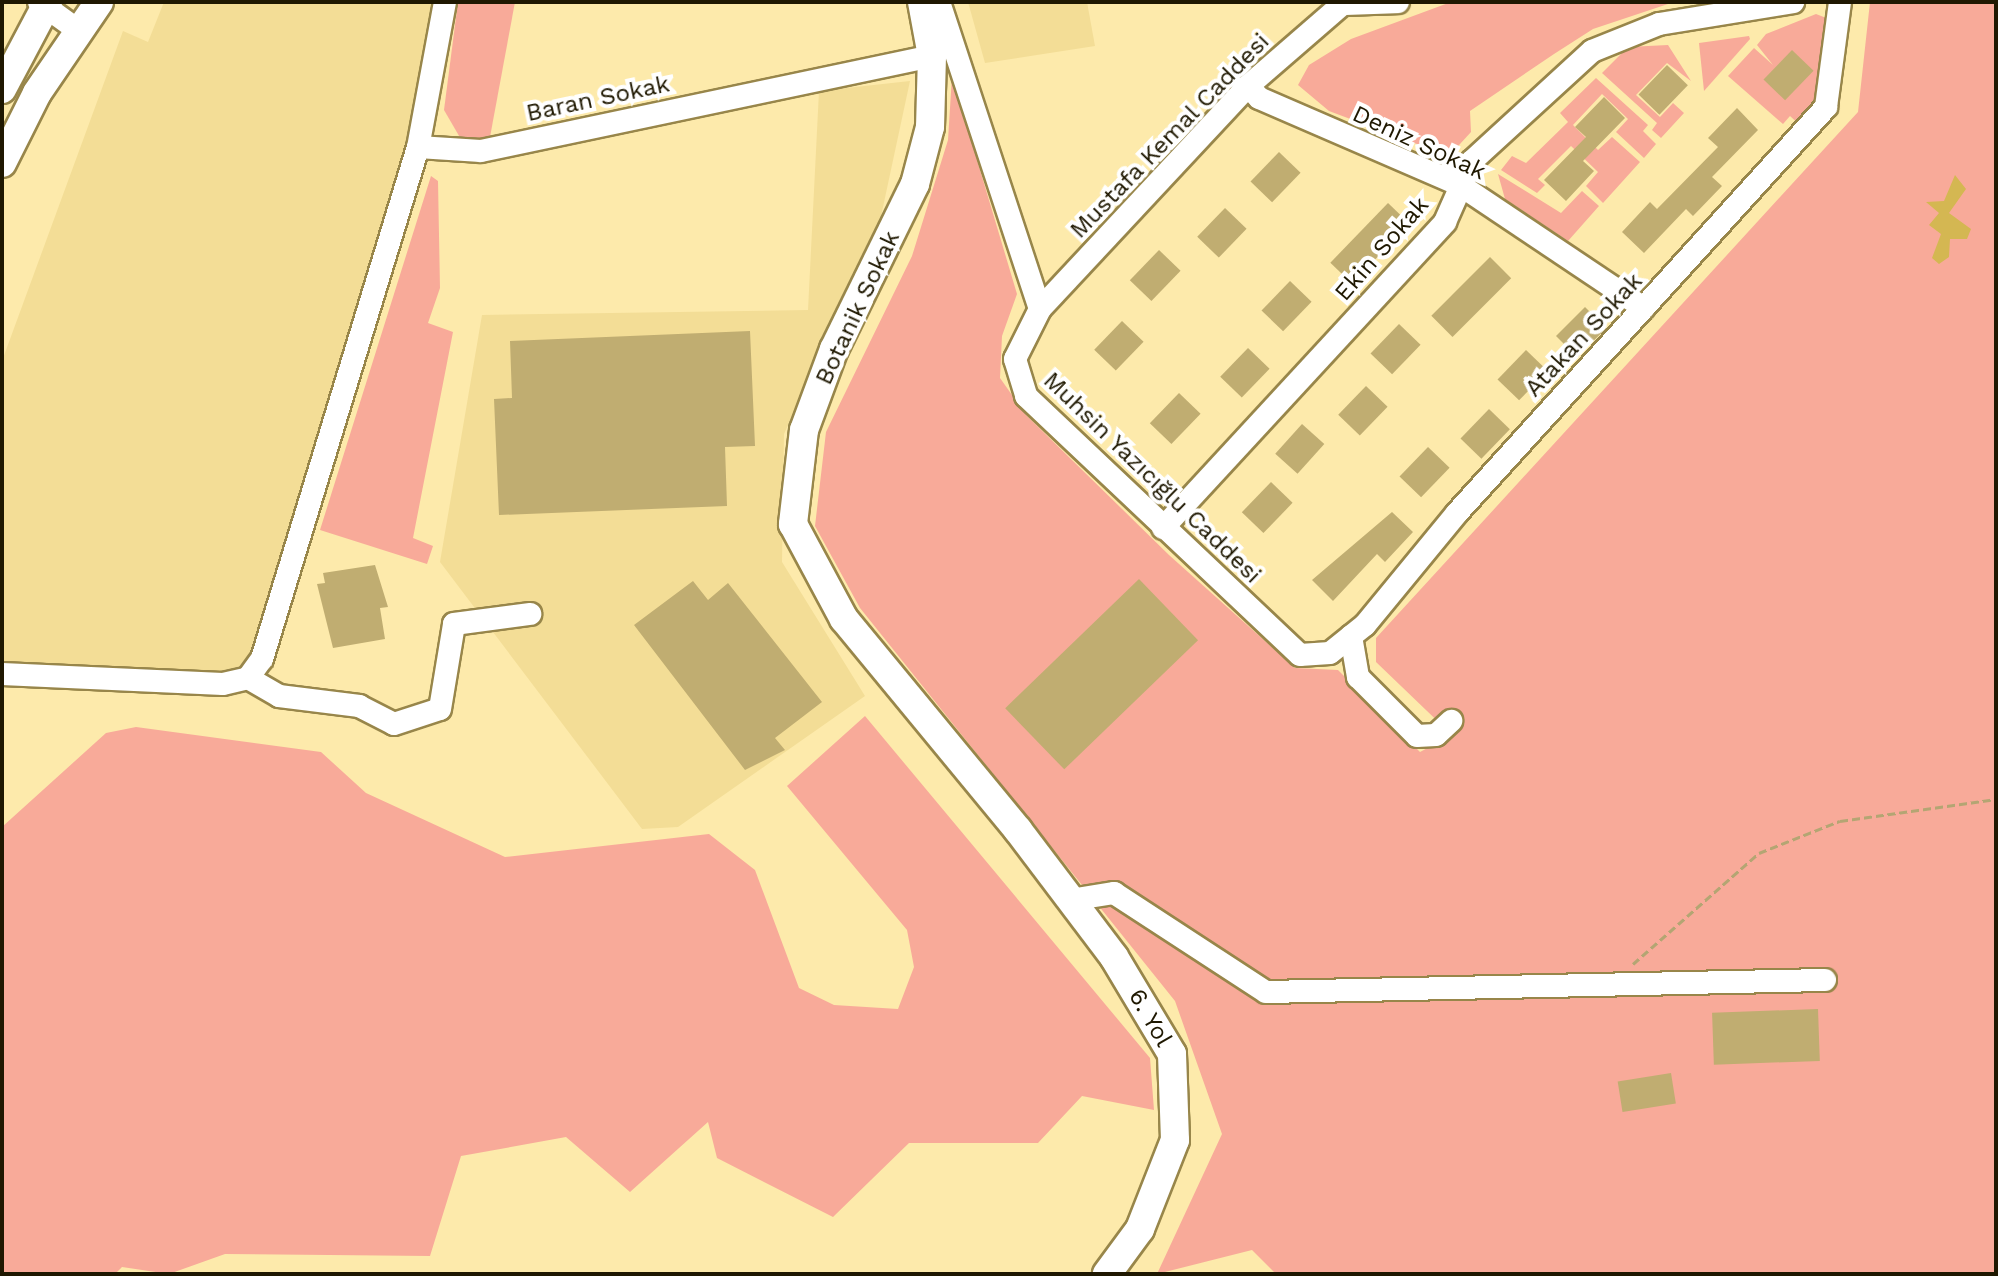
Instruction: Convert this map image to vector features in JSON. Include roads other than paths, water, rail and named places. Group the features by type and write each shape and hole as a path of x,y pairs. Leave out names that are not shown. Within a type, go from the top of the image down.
{"main road":[{"path":"2,163 99,2"},
{"name":"Botanik Sokak","path":"922,2 932,56 930,127 915,184 834,349 804,430 793,524 844,619 1018,830"},
{"path":"2,89 44,3"},
{"name":"6. Yol","path":"1018,830 1070,900 1172,1054 1175,1140 1140,1229 1107,1274"}],"street":[{"path":"2,674 223,684 248,678 262,659 418,147 445,2"},
{"path":"939,2 1040,309"},
{"name":"Mustafa Kemal Caddesi","path":"1040,309 1248,86 1342,2 1398,2"},
{"name":"Ekin Sokak","path":"1163,528 1445,222 1472,161 1592,51 1659,24 1793,2"},
{"name":"Atakan Sokak","path":"1300,655 1330,653 1351,636 1826,107 1840,2"},
{"path":"44,3 79,31"},
{"name":"Baran Sokak","path":"418,147 481,151 932,56"},
{"name":"Deniz Sokak","path":"1248,86 1259,98 1460,185 1644,308"},
{"name":"Muhsin Yazıcığlu Caddesi","path":"1040,309 1015,359 1026,396 1300,655"},
{"path":"248,678 279,696 359,706 394,724 440,709 454,624 530,614"},
{"path":"1351,636 1358,677 1417,736 1436,735 1451,721"},
{"path":"1070,900 1114,893 1266,992 1825,980"}]}
